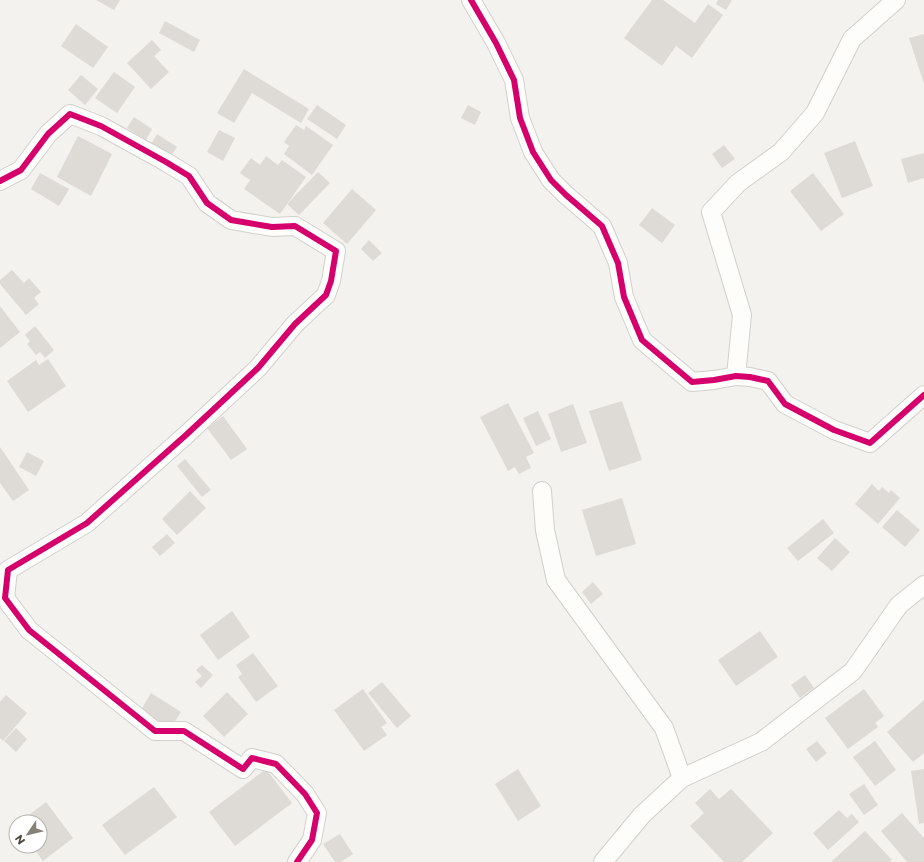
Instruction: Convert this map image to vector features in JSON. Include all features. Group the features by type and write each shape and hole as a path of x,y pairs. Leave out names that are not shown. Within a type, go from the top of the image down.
{"street":[{"path":"471,0 496,43 514,80 520,118 533,152 551,180 602,226 618,263 624,297 642,340 660,356 692,382 736,376 750,376 768,381 785,404 834,430 870,443 924,395"},
{"path":"736,376 742,315 711,212 738,183 781,152 815,113 852,39 886,3"},
{"path":"0,181 21,170 48,134 70,114 101,126 189,176 207,203 231,220 272,227 295,226 336,252 331,281 326,295 295,324 258,368 186,435 87,523 8,570 2,594 29,630 155,731 184,730 243,769 252,758 276,764 305,794 317,814 312,840 297,862"},
{"path":"542,491 546,530 556,580 664,728 682,778"},
{"path":"603,862 642,815 682,778 761,742 853,671 899,604 924,585"}],"building":[{"path":"96,0 120,0 114,10"},
{"path":"652,0 663,0 695,23 708,4 723,15 692,58 676,46 662,66 624,38"},
{"path":"718,0 732,0 726,10 716,4"},
{"path":"165,21 200,40 194,52 159,33"},
{"path":"76,24 108,47 93,68 61,46"},
{"path":"924,34 924,84 909,38"},
{"path":"152,40 161,50 154,56 169,72 151,89 127,63"},
{"path":"244,69 309,109 301,123 252,93 234,123 217,113"},
{"path":"114,72 135,87 117,113 95,98"},
{"path":"81,75 98,89 85,105 68,90"},
{"path":"317,105 346,125 337,139 307,119"},
{"path":"468,105 481,112 475,125 461,118"},
{"path":"134,117 152,129 146,140 127,128"},
{"path":"296,125 304,130 306,126 333,145 312,175 284,154 289,146 284,142"},
{"path":"219,130 235,138 223,161 207,152"},
{"path":"157,134 177,147 170,157 151,144"},
{"path":"78,136 112,154 91,196 57,177"},
{"path":"855,141 873,186 842,198 824,153"},
{"path":"724,145 735,159 722,168 712,154"},
{"path":"924,153 924,178 908,183 901,159"},
{"path":"266,156 278,165 282,160 306,177 280,214 244,189 250,180 240,173 251,158 260,165"},
{"path":"318,172 330,183 299,215 287,204"},
{"path":"40,173 69,189 59,206 31,189"},
{"path":"813,173 844,214 821,231 790,191"},
{"path":"352,189 376,210 347,244 323,223"},
{"path":"652,208 675,225 662,243 639,225"},
{"path":"369,240 382,253 373,261 361,249"},
{"path":"12,270 24,283 29,278 41,292 34,298 39,304 26,315 0,284 0,280"},
{"path":"0,306 20,332 0,348"},
{"path":"35,326 54,350 45,358 40,352 36,355 27,344 30,341 25,335"},
{"path":"48,359 66,386 28,412 7,381 36,360 39,365"},
{"path":"622,401 642,460 609,471 589,411"},
{"path":"508,403 534,453 526,457 531,468 519,474 515,467 508,471 480,417"},
{"path":"573,404 587,443 561,452 548,414"},
{"path":"538,411 551,439 536,446 523,418"},
{"path":"223,416 247,449 231,460 207,428"},
{"path":"0,447 29,490 13,501 0,483"},
{"path":"27,452 44,461 36,476 19,467"},
{"path":"185,459 211,490 202,497 177,466"},
{"path":"872,484 879,491 882,487 889,493 891,490 900,498 878,524 855,504"},
{"path":"190,491 206,508 177,535 162,519"},
{"path":"622,498 636,544 596,556 582,510"},
{"path":"897,510 920,530 905,547 882,527"},
{"path":"823,519 834,533 798,561 787,548"},
{"path":"167,534 175,543 160,556 152,547"},
{"path":"835,538 850,552 832,571 817,558"},
{"path":"593,582 603,594 591,604 582,592"},
{"path":"232,611 250,637 218,660 200,635"},
{"path":"760,631 778,657 736,686 718,660"},
{"path":"253,653 278,686 256,702 238,677 242,674 236,665"},
{"path":"202,665 213,675 201,688 195,682 202,676 196,670"},
{"path":"805,675 814,688 800,698 791,685"},
{"path":"382,682 411,716 397,728 368,693"},
{"path":"363,689 387,723 381,727 387,735 364,751 334,710"},
{"path":"864,689 884,716 875,723 878,727 848,749 825,718"},
{"path":"227,692 248,714 224,737 203,716"},
{"path":"151,693 181,712 170,729 141,710"},
{"path":"6,695 27,713 3,741 0,738 0,702"},
{"path":"924,700 924,753 913,762 887,732"},
{"path":"16,728 27,739 16,752 4,741"},
{"path":"817,741 827,753 816,762 806,749"},
{"path":"875,741 896,770 875,786 853,757"},
{"path":"266,769 292,803 235,846 209,812"},
{"path":"518,769 541,806 518,821 495,784"},
{"path":"924,769 924,823 919,824 911,771"},
{"path":"864,784 878,805 864,815 849,794"},
{"path":"154,787 177,817 125,855 102,825"},
{"path":"710,789 719,799 731,789 773,833 742,862 724,862 690,826 704,813 695,803"},
{"path":"46,802 73,838 43,861 38,854 48,854 48,814 30,814"},
{"path":"839,810 847,818 852,814 859,822 828,850 813,833"},
{"path":"902,813 924,838 924,862 907,862 881,831"},
{"path":"865,831 892,860 889,862 832,861"},
{"path":"340,834 353,854 341,862 335,862 323,844"}],"cycle path":[{"path":"471,0 496,43 514,80 520,118 533,152 551,180 602,226 618,263 624,297 642,340 692,382 736,376 768,381 785,404 834,430 870,443 924,395"},
{"path":"0,181 21,170 48,134 70,114 101,126 189,176 207,203 231,220 272,227 295,226 336,251 331,281 326,295 295,324 258,368 186,435 87,523 8,570 5,598 29,630 155,731 184,731 243,769 252,758 276,764 305,794 317,813 312,840 297,862"}]}
